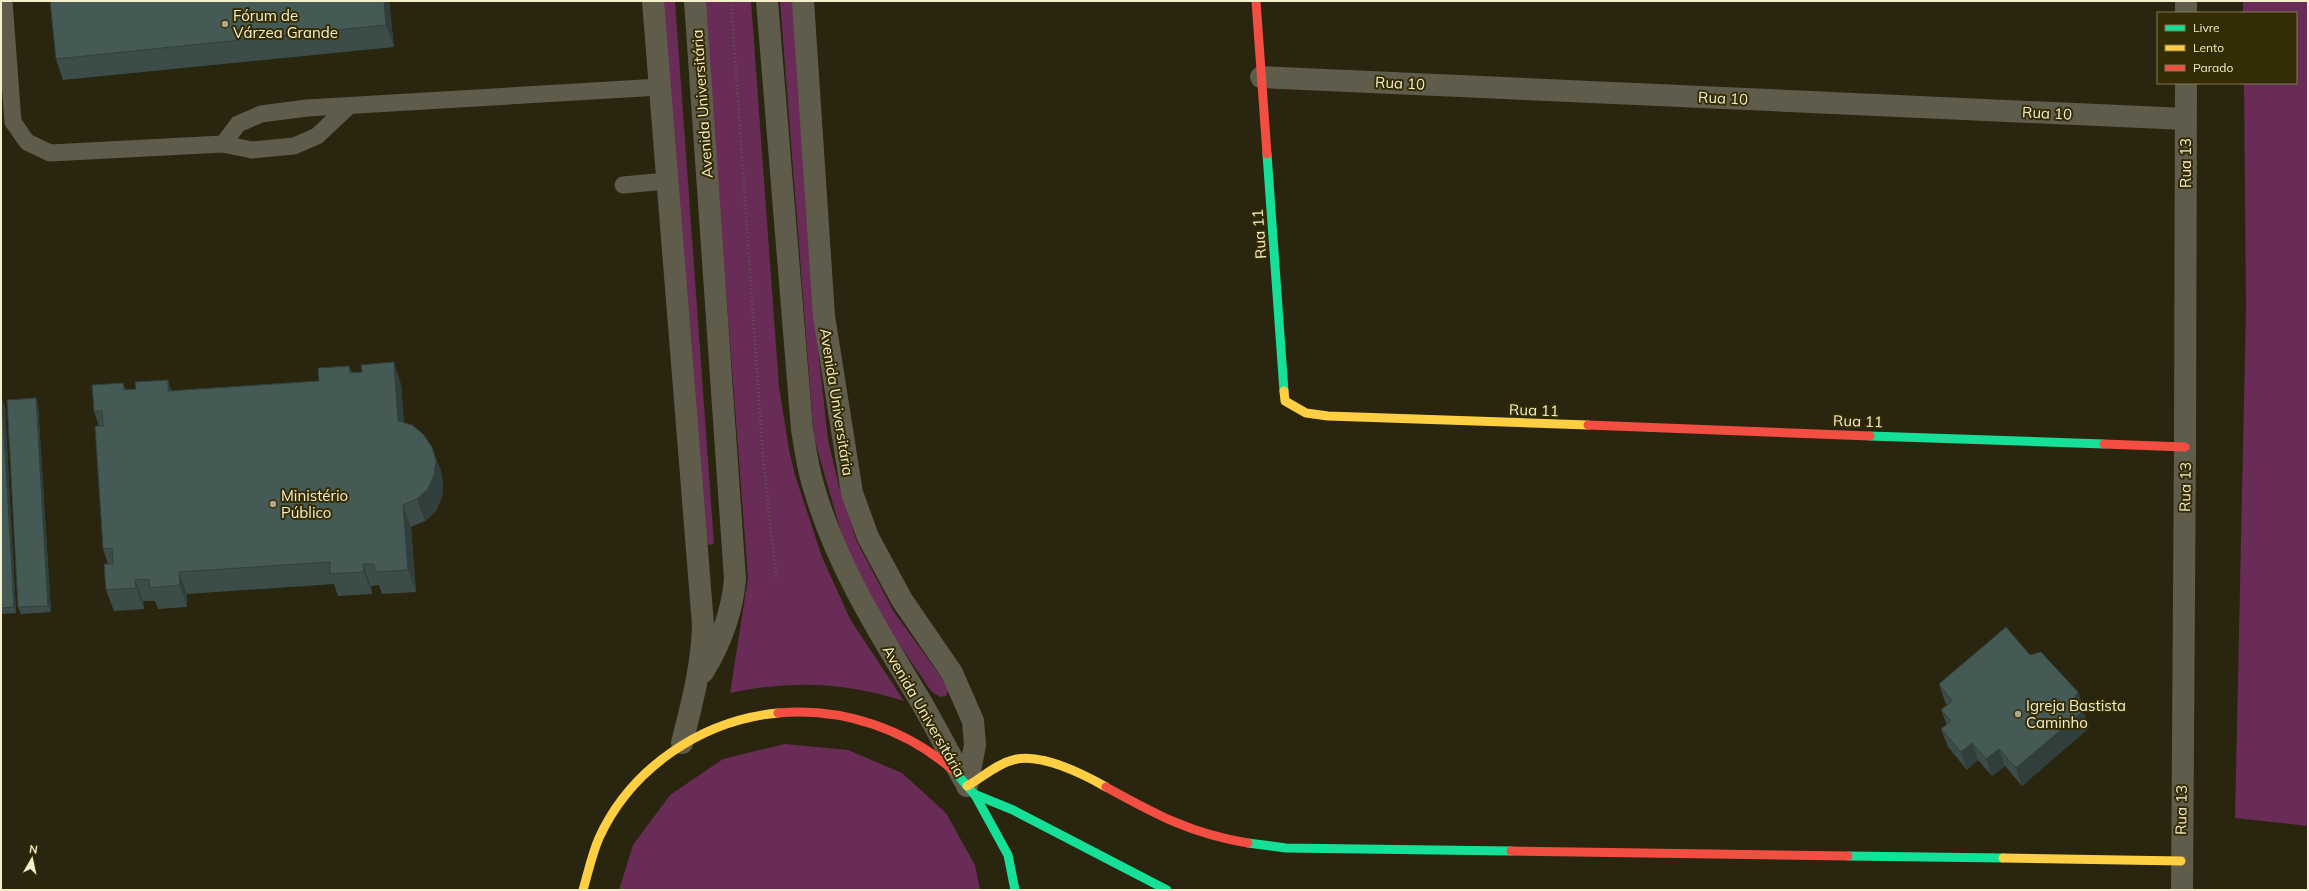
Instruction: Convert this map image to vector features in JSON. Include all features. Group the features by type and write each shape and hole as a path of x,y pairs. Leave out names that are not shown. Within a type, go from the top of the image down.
{"street":[{"path":"653,1 703,632 699,679 682,743"},
{"name":"Avenida Universitária","path":"695,1 735,579 734,597 728,619 716,650 699,679"},
{"name":"Avenida Universitária","path":"767,1 802,429 813,488 827,526 865,607 971,790"},
{"name":"Avenida Universitária","path":"803,1 824,316 852,493 872,544 902,600 952,673 973,721 975,745 971,790"},
{"name":"Rua 11","path":"1256,1 1285,401 1306,413 1328,416 2186,447"},
{"path":"2186,1 2186,12"},
{"name":"Rua 10","path":"1261,77 2185,119"},
{"name":"Rua 13","path":"2182,890 2181,861 2186,447 2186,84"},
{"path":"583,890 588,864 609,816 641,775 682,743 729,721 780,710 833,712 883,726 929,750 971,790 1010,861 1015,890"},
{"path":"971,790 1013,759 1041,760 1069,769 1184,828 1239,843 1286,848 2181,861"},
{"path":"971,790 1013,810 1167,890"}],"lane":[{"path":"4,1 14,122 27,142 50,153 223,144 252,150 294,146 317,136 349,106"},
{"path":"223,144 238,124 260,114 349,106 660,87"},
{"path":"623,185 667,181"}],"path":[{"path":"731,1 763,456 776,577"}],"shaded area":[{"path":"661,1 675,1 714,544 700,546"},
{"path":"704,1 751,1 779,387 789,450 795,475 822,557 850,619 904,701 860,690 818,685 775,686 730,693 748,578"},
{"path":"780,1 793,1 817,340 828,440 839,486 857,542 894,612 949,688 946,696 940,697 931,691 884,622 845,546 814,438"},
{"path":"2243,1 2308,1 2308,826 2235,818 2246,308 2244,84 2297,84 2297,12 2243,12"},
{"path":"785,744 848,750 902,773 946,813 975,865 980,890 619,890 633,845 670,795 723,759"}],"building":[{"name":"Fórum de Várzea Grande","path":"50,1 384,1 386,25 56,59"},
{"name":"Ministério Público","path":"394,362 398,421 412,425 423,434 432,447 436,461 434,475 428,489 417,499 403,505 408,570 375,572 374,564 363,564 364,572 330,574 330,562 179,572 180,585 150,588 149,579 135,580 136,588 106,590 104,564 113,564 112,548 103,549 95,426 103,426 102,411 94,411 92,385 123,383 124,390 136,389 135,382 168,380 168,391 319,381 318,368 349,366 350,373 362,372 361,365"},
{"path":"36,398 48,606 18,607 7,400"},
{"path":"1,400 14,607 1,608"},
{"name":"Igreja Bastista Caminho","path":"2006,627 2030,655 2041,652 2078,692 2071,704 2083,711 2016,768 1999,749 1986,759 1972,743 1961,752 1941,729 1951,721 1941,710 1952,701 1939,684"}],"traffic: fast":[{"path":"1267,154 1284,391"},
{"path":"1870,436 2104,444"},
{"path":"956,773 975,795 1008,855 1015,890"},
{"path":"974,794 1013,810 1167,890"},
{"path":"1248,843 1286,848 1511,851"},
{"path":"1848,856 2003,858"}],"traffic: slow":[{"path":"1284,391 1285,401 1306,413 1328,416 1588,425"},
{"path":"583,890 599,838 613,813 630,790 650,770 672,752 696,737 722,726 750,718 778,713"},
{"path":"967,786 1007,762 1024,758 1035,759 1061,766 1106,787"},
{"path":"2003,858 2181,861"}],"traffic: jam":[{"path":"1256,1 1267,154"},
{"path":"1588,425 1870,436"},
{"path":"2104,444 2185,447"},
{"path":"778,713 802,712 826,714 873,724 917,744 956,773"},
{"path":"1106,787 1174,822 1209,834 1248,843"},
{"path":"1511,851 1848,856"}],"place":[{"name":"Fórum de Várzea Grande","path":"225,24"},
{"name":"Ministério Público","path":"273,504"},
{"name":"Igreja Bastista Caminho","path":"2018,714"}]}
